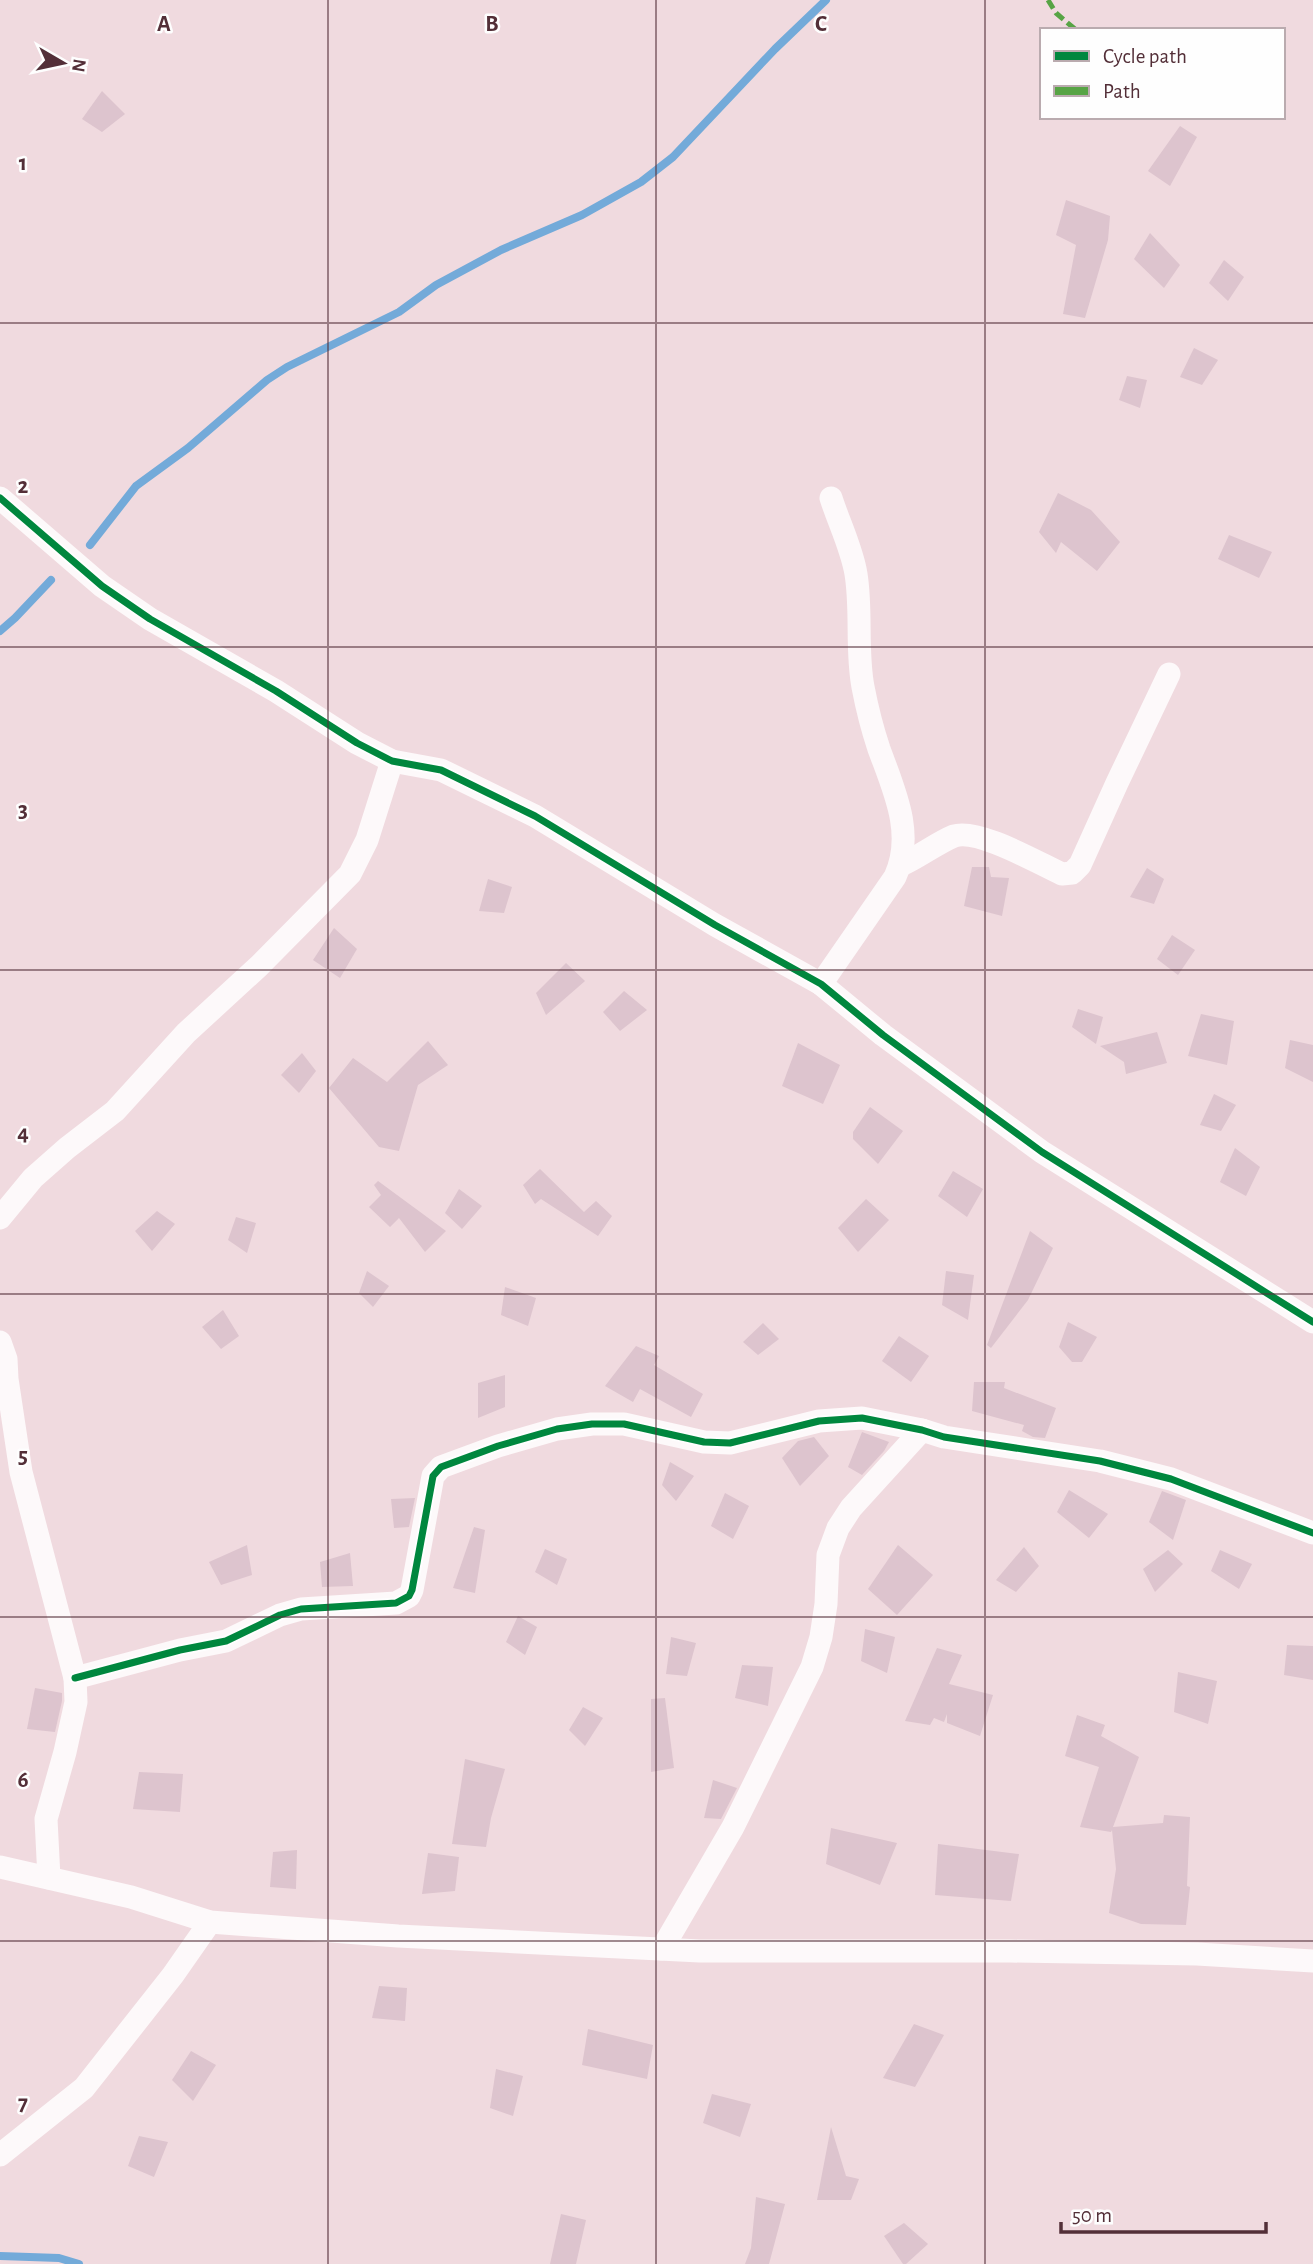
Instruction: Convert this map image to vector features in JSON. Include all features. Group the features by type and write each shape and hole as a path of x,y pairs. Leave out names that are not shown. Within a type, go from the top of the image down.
{"street":[{"path":"0,498 102,586 150,619 276,691 357,743 392,761 441,770 535,816 715,925 821,984 883,1035 1042,1152 1313,1322"},
{"path":"821,984 895,877 901,865 904,838 898,803 868,714 862,681 856,572 831,498"},
{"path":"901,865 954,836 969,834 986,838 1062,874 1072,873 1080,865 1169,674"},
{"path":"0,1219 33,1178 115,1111 186,1033 260,966 350,874 367,840 392,761"},
{"path":"0,1342 6,1359 27,1497 75,1678 76,1702 46,1819 48,1878"},
{"path":"75,1678 180,1650 226,1641 280,1615 301,1609 384,1604 403,1600 412,1590 433,1476 441,1466 557,1429 592,1424 624,1424 704,1442 730,1443 819,1421 862,1418 944,1437 1100,1461 1171,1479 1313,1533"},
{"path":"662,1949 733,1827 812,1667 821,1637 828,1555 838,1528 851,1508 922,1430"},
{"path":"0,1867 131,1897 210,1922 398,1936 701,1951 1170,1954 1313,1961"},
{"path":"0,2155 84,2088 173,1975 210,1922"}],"building":[{"path":"102,91 125,114 102,132 82,119"},
{"path":"1180,126 1197,137 1170,186 1148,171"},
{"path":"1066,200 1110,216 1108,240 1085,318 1063,314 1076,245 1056,235"},
{"path":"1150,233 1180,265 1164,288 1134,259"},
{"path":"1224,260 1244,277 1228,301 1209,283"},
{"path":"1194,348 1218,360 1202,385 1180,377"},
{"path":"1127,376 1147,380 1140,408 1119,400"},
{"path":"1058,493 1091,510 1120,542 1097,571 1061,542 1056,553 1039,532"},
{"path":"1229,535 1272,552 1259,578 1218,559"},
{"path":"972,867 989,867 991,877 1009,878 1002,916 964,906"},
{"path":"1147,868 1164,879 1154,904 1130,897"},
{"path":"488,879 512,887 504,913 479,911"},
{"path":"334,928 357,949 340,978 313,960"},
{"path":"1172,935 1195,950 1178,975 1157,959"},
{"path":"566,963 585,981 546,1015 536,993"},
{"path":"624,991 647,1010 620,1031 603,1012"},
{"path":"1078,1009 1103,1017 1096,1044 1072,1027"},
{"path":"1201,1014 1234,1021 1227,1065 1188,1056"},
{"path":"1157,1032 1167,1063 1126,1074 1124,1062 1100,1046"},
{"path":"1290,1040 1313,1045 1313,1082 1285,1068"},
{"path":"428,1041 448,1065 418,1085 399,1151 379,1147 329,1088 353,1058 387,1082"},
{"path":"798,1043 840,1065 823,1104 782,1086"},
{"path":"302,1053 316,1071 299,1093 281,1075"},
{"path":"1214,1094 1236,1105 1221,1131 1200,1125"},
{"path":"870,1107 903,1131 878,1164 853,1139 853,1132"},
{"path":"1235,1148 1260,1167 1246,1196 1220,1182"},
{"path":"540,1169 584,1212 596,1201 612,1216 598,1236 541,1199 535,1204 523,1185"},
{"path":"953,1171 983,1189 967,1217 938,1196"},
{"path":"378,1181 446,1231 425,1252 399,1218 390,1227 369,1207 381,1195 374,1185"},
{"path":"459,1189 482,1206 462,1229 445,1213"},
{"path":"866,1199 889,1220 858,1252 838,1228"},
{"path":"157,1211 175,1224 152,1251 135,1231"},
{"path":"236,1217 256,1223 247,1253 228,1240"},
{"path":"1030,1231 1053,1248 1028,1300 991,1348 987,1345"},
{"path":"367,1271 389,1286 373,1307 359,1293"},
{"path":"946,1271 974,1275 968,1320 942,1305"},
{"path":"505,1287 536,1298 528,1326 501,1315"},
{"path":"223,1310 239,1336 221,1349 202,1327"},
{"path":"1068,1322 1097,1337 1082,1362 1072,1362 1059,1347"},
{"path":"763,1323 779,1339 758,1355 743,1342"},
{"path":"899,1336 929,1356 911,1382 882,1361"},
{"path":"636,1346 659,1356 654,1365 703,1394 691,1417 640,1389 633,1402 605,1386"},
{"path":"505,1375 505,1407 478,1418 478,1383"},
{"path":"974,1382 1005,1382 1004,1388 1056,1408 1045,1438 1033,1437 1022,1431 1024,1425 972,1411"},
{"path":"862,1432 889,1442 862,1475 848,1467"},
{"path":"814,1437 829,1456 800,1486 782,1458 798,1441"},
{"path":"670,1462 694,1476 676,1501 662,1485"},
{"path":"1069,1490 1108,1514 1089,1538 1057,1512"},
{"path":"1162,1491 1186,1500 1173,1540 1149,1522"},
{"path":"725,1493 749,1506 733,1539 711,1526"},
{"path":"415,1498 409,1527 394,1528 391,1499"},
{"path":"474,1527 485,1530 475,1593 453,1588"},
{"path":"247,1545 252,1575 221,1585 209,1562"},
{"path":"898,1545 933,1575 897,1615 868,1589"},
{"path":"1024,1547 1039,1566 1016,1592 996,1580"},
{"path":"545,1549 567,1559 557,1585 535,1572"},
{"path":"1168,1550 1183,1564 1155,1592 1143,1569"},
{"path":"1220,1550 1252,1564 1239,1589 1211,1571"},
{"path":"350,1553 353,1586 322,1587 320,1562"},
{"path":"518,1616 537,1627 525,1655 506,1642"},
{"path":"865,1629 895,1637 887,1673 861,1661"},
{"path":"671,1637 696,1643 687,1676 666,1674"},
{"path":"1287,1645 1313,1646 1313,1680 1284,1675"},
{"path":"937,1648 962,1655 949,1684 993,1695 980,1736 947,1723 947,1714 944,1722 934,1718 930,1725 905,1721"},
{"path":"742,1665 773,1667 768,1706 735,1698"},
{"path":"1178,1672 1217,1681 1208,1724 1174,1712"},
{"path":"35,1688 62,1693 55,1732 27,1729"},
{"path":"665,1698 674,1768 651,1772 651,1699"},
{"path":"583,1707 603,1718 585,1746 569,1730"},
{"path":"1077,1715 1105,1725 1101,1736 1139,1757 1113,1827 1163,1823 1164,1815 1190,1817 1187,1886 1190,1887 1186,1925 1141,1924 1109,1913 1116,1869 1112,1830 1080,1827 1099,1767 1065,1756"},
{"path":"465,1759 505,1769 486,1847 452,1844"},
{"path":"139,1772 183,1774 180,1812 133,1809"},
{"path":"713,1780 737,1788 721,1819 704,1818"},
{"path":"831,1828 897,1843 880,1885 826,1864"},
{"path":"938,1844 1019,1854 1011,1901 935,1895"},
{"path":"297,1850 296,1889 270,1887 273,1852"},
{"path":"428,1853 459,1857 455,1891 422,1894"},
{"path":"379,1986 407,1988 405,2021 372,2018"},
{"path":"914,2024 944,2035 915,2087 883,2078"},
{"path":"588,2029 653,2045 647,2079 582,2065"},
{"path":"191,2051 216,2065 193,2101 172,2080"},
{"path":"496,2069 523,2076 513,2116 490,2108"},
{"path":"712,2094 751,2104 740,2137 703,2123"},
{"path":"831,2127 846,2176 859,2179 851,2200 817,2200"},
{"path":"139,2136 168,2142 154,2177 128,2166"},
{"path":"756,2197 785,2204 769,2264 745,2264 751,2248"},
{"path":"561,2214 586,2220 576,2264 550,2264"},
{"path":"904,2223 928,2244 906,2264 903,2264 884,2236"}],"waterway":[{"path":"90,545 136,486 188,448 267,380 287,367 399,312 436,285 501,250 582,215 641,182 673,157 775,49 826,0"},
{"path":"0,631 51,580"},
{"path":"0,2256 59,2258 79,2264"}],"marked path":[{"path":"1048,0 1056,13 1074,28"}],"cycle path":[{"path":"0,498 102,586 150,619 276,691 357,743 392,761 441,770 535,816 715,925 821,984 883,1035 1042,1152 1313,1322"},
{"path":"75,1678 180,1650 226,1641 280,1615 301,1609 396,1603 409,1596 412,1590 433,1476 441,1467 498,1446 557,1429 592,1424 624,1424 704,1442 730,1443 819,1421 862,1418 944,1437 1100,1461 1171,1479 1313,1533"}]}
